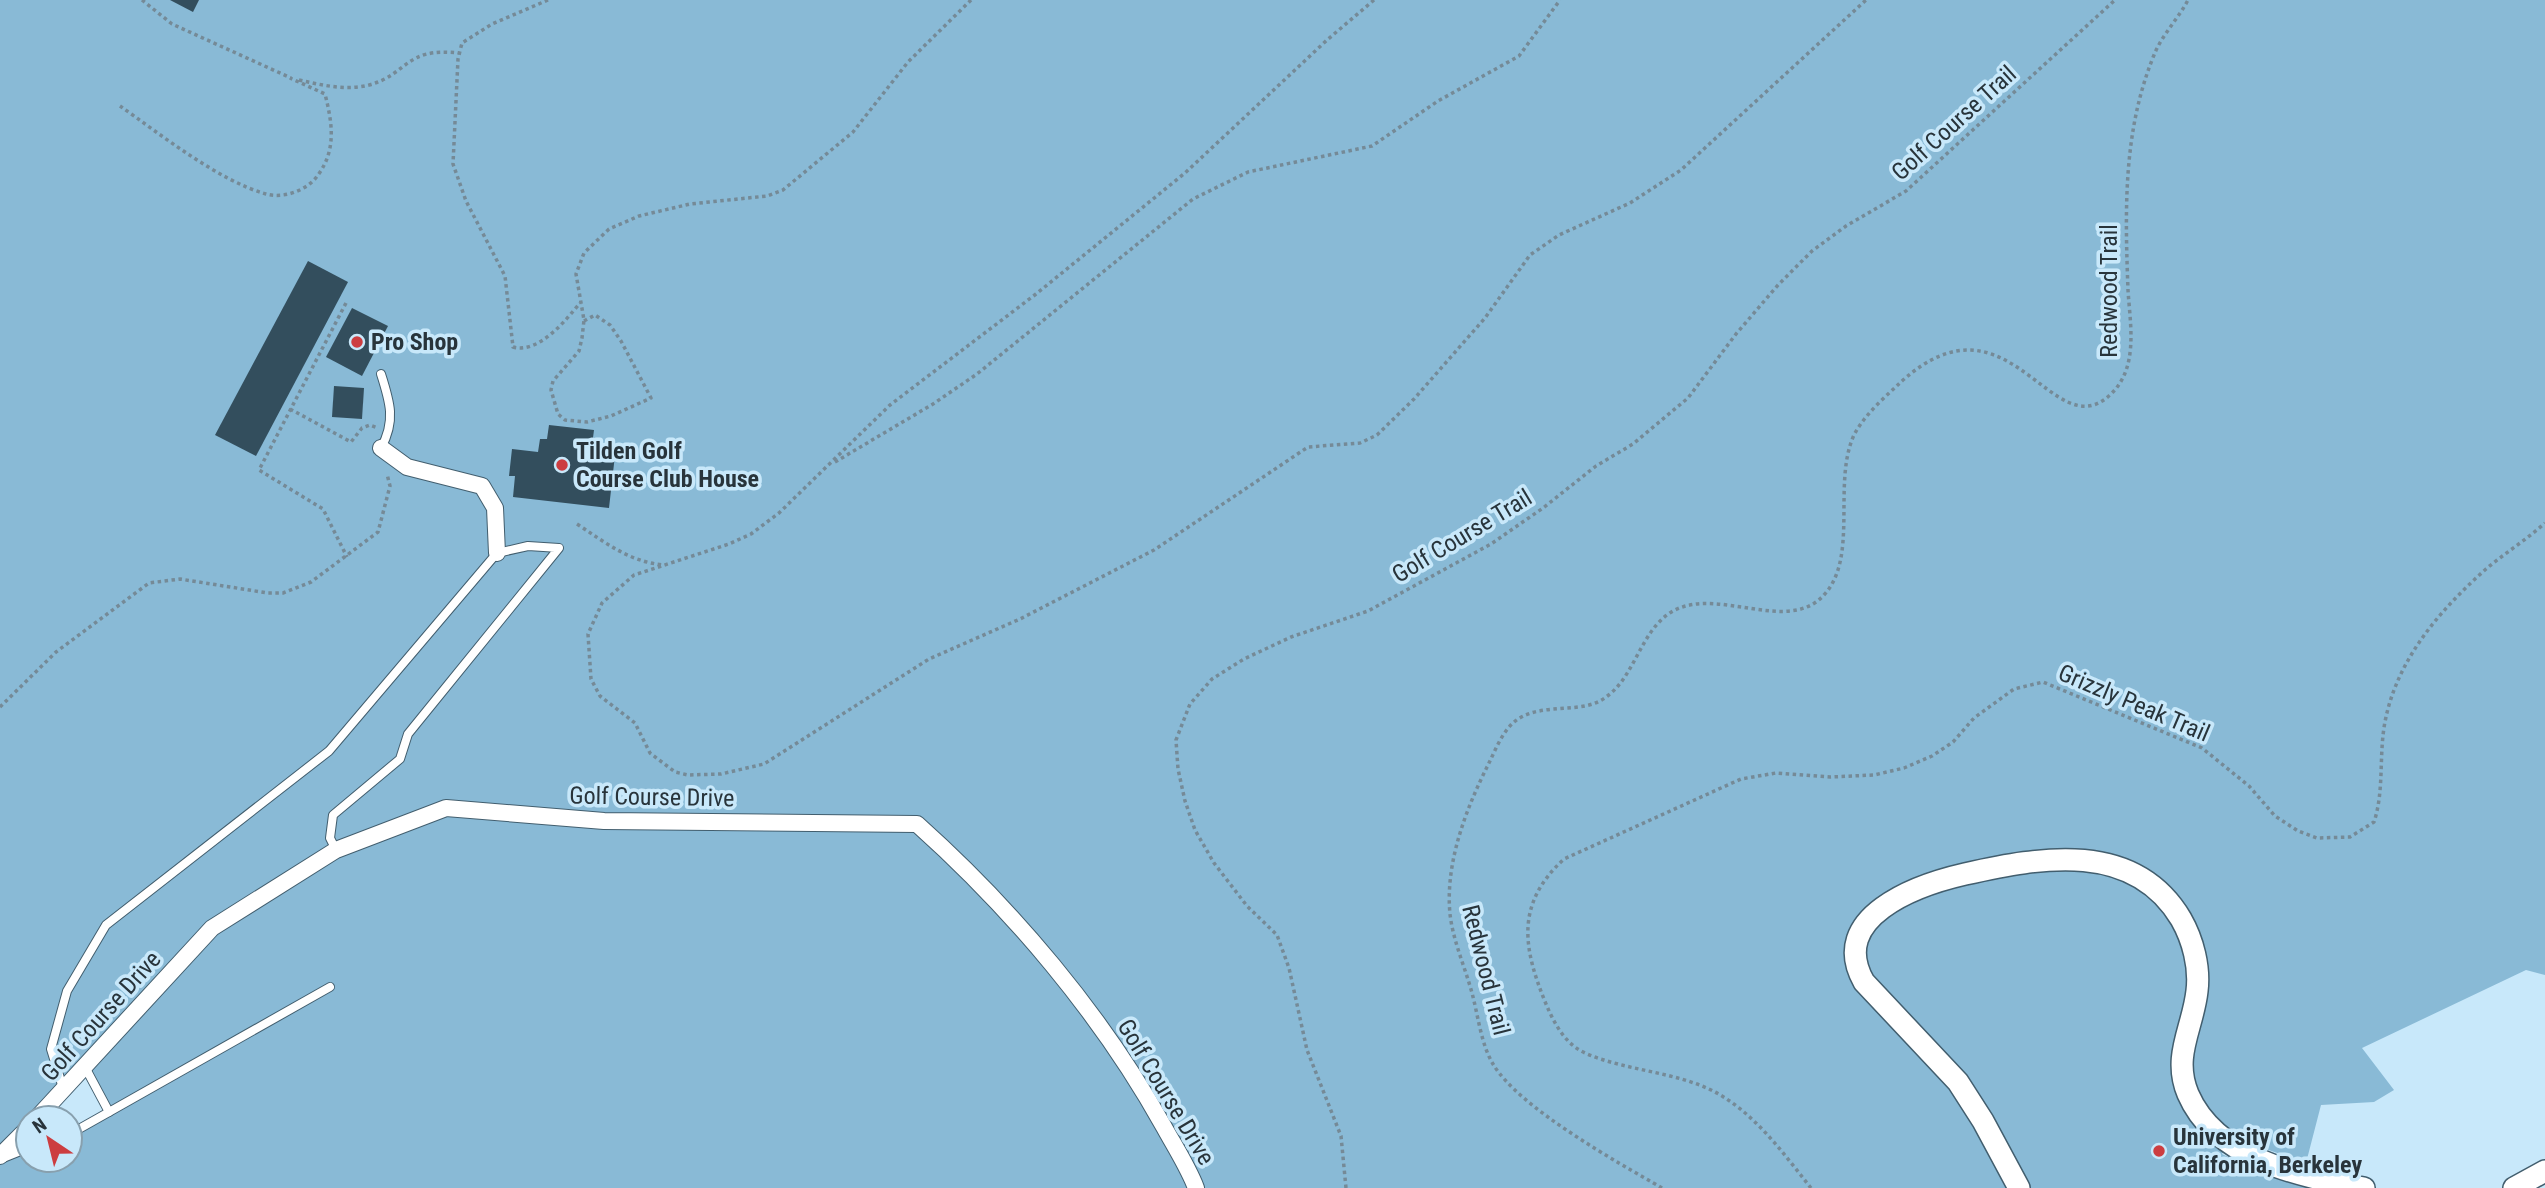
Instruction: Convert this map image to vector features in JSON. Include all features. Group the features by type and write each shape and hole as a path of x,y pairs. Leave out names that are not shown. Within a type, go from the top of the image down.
{"street":[{"path":"385,440 407,467 482,486 495,508 497,553"},
{"name":"Golf Course Drive","path":"51,1104 212,928 336,850 446,808 604,821 917,824 1000,906 1105,1030 1156,1112 1196,1188"},
{"path":"2019,1188 1983,1121 1958,1082 1864,982 1857,971 1856,947 1860,934 1874,913 1908,892 1964,874 2060,859 2101,862 2133,872 2157,889 2183,923 2189,936 2197,978 2181,1060 2189,1096 2208,1125 2246,1153 2279,1167 2313,1178 2364,1188"},
{"path":"0,1158 14,1143"},
{"path":"2514,1188 2545,1171"}],"lane":[{"path":"381,374 392,410 385,440"},
{"path":"64,1091 51,1049 67,991 106,925 329,751 497,553 528,546 559,548 408,734 400,759 334,815 330,838 336,850"},
{"path":"84,1126 330,987"},
{"path":"85,1067 109,1112"}],"path":[{"path":"120,106 191,155 268,195 289,194 313,183 323,169 330,151 332,124 325,93 172,24 142,0"},
{"path":"548,0 475,33 462,43 459,53 453,164 466,201 505,276 513,346 527,347 543,338 564,323 580,303"},
{"path":"584,321 595,315 610,325 651,398 611,416 587,422 565,420 558,414 551,390 553,381 579,351 584,321 576,274 579,262 591,246 609,229 664,209 767,196 783,190 853,132 908,62 971,0"},
{"path":"818,477 890,405 1037,295 1185,173 1327,40 1374,0"},
{"path":"1560,0 1519,57 1438,101 1373,146 1248,172 1193,199 977,374 923,410 843,456 751,534 634,575 602,603 588,634 589,667 595,688 606,702 635,723 646,749 675,772 720,774 764,764 929,659 1020,619 1154,550 1308,447 1360,443 1377,435 1485,318 1530,255 1559,235 1630,203 1681,170 1866,0"},
{"name":"Golf Course Trail","path":"1346,1188 1341,1136 1307,1050 1289,968 1277,935 1247,906 1214,863 1195,830 1185,801 1178,769 1176,740 1190,704 1212,679 1244,659 1291,637 1368,611 1491,544 1543,508 1596,466 1633,443 1688,398 1736,334 1778,285 1812,251 1846,226 1906,191 2115,0"},
{"name":"Redwood Trail","path":"1662,1188 1594,1148 1511,1087 1491,1062 1450,915 1452,866 1475,791 1504,734 1519,718 1544,710 1597,703 1607,697 1616,689 1647,639 1673,611 1709,602 1785,612 1803,608 1824,595 1842,557 1842,496 1847,454 1855,434 1866,416 1907,377 1937,356 1960,349 1987,352 2014,362 2069,405 2091,407 2108,397 2124,379 2131,351 2126,221 2128,156 2133,118 2156,51 2188,0"},
{"path":"290,78 353,88 372,84 422,53 459,53"},
{"path":"346,303 259,470 323,509 347,557"},
{"path":"0,707 33,671 149,583 180,579 283,593 311,582 378,532 390,486 385,440 370,425 362,428 351,442 290,409"},
{"name":"Grizzly Peak Trail","path":"1811,1188 1769,1135 1713,1091 1676,1077 1632,1069 1583,1052 1558,1029 1530,964 1526,939 1534,900 1545,876 1564,859 1741,779 1776,773 1830,777 1874,775 1904,768 1932,756 1953,742 1974,718 2014,689 2043,682 2202,748 2249,786 2275,816 2298,831 2318,838 2350,837 2374,822 2380,804 2378,778 2388,706 2398,678 2415,649 2446,607 2487,568 2545,523"},
{"path":"577,524 617,552 645,563 665,565"}],"shaded area":[{"path":"0,0 2545,0 2545,975 2526,970 2362,1048 2394,1090 2374,1102 2321,1105 2306,1163 2263,1148 2235,1131 2222,1154 2254,1169 2314,1188 0,1188 0,1159 14,1154 14,1174 84,1174 84,1126 109,1112 85,1068 50,1104 14,1104 14,1142 0,1156"}],"building":[{"path":"170,0 199,0 193,12"},
{"path":"308,261 348,282 256,456 215,435"},
{"name":"Pro Shop","path":"352,308 388,326 362,376 326,357"},
{"path":"334,386 364,388 362,419 332,417"},
{"name":"Tilden Golf Course Club House","path":"549,425 594,430 591,453 615,455 609,508 513,497 515,476 509,476 512,449 538,452 540,439 547,439"}],"place":[{"name":"Pro Shop","path":"357,342"},
{"name":"Tilden Golf Course Club House","path":"562,465"},
{"name":"University of California, Berkeley","path":"2159,1151"}]}
